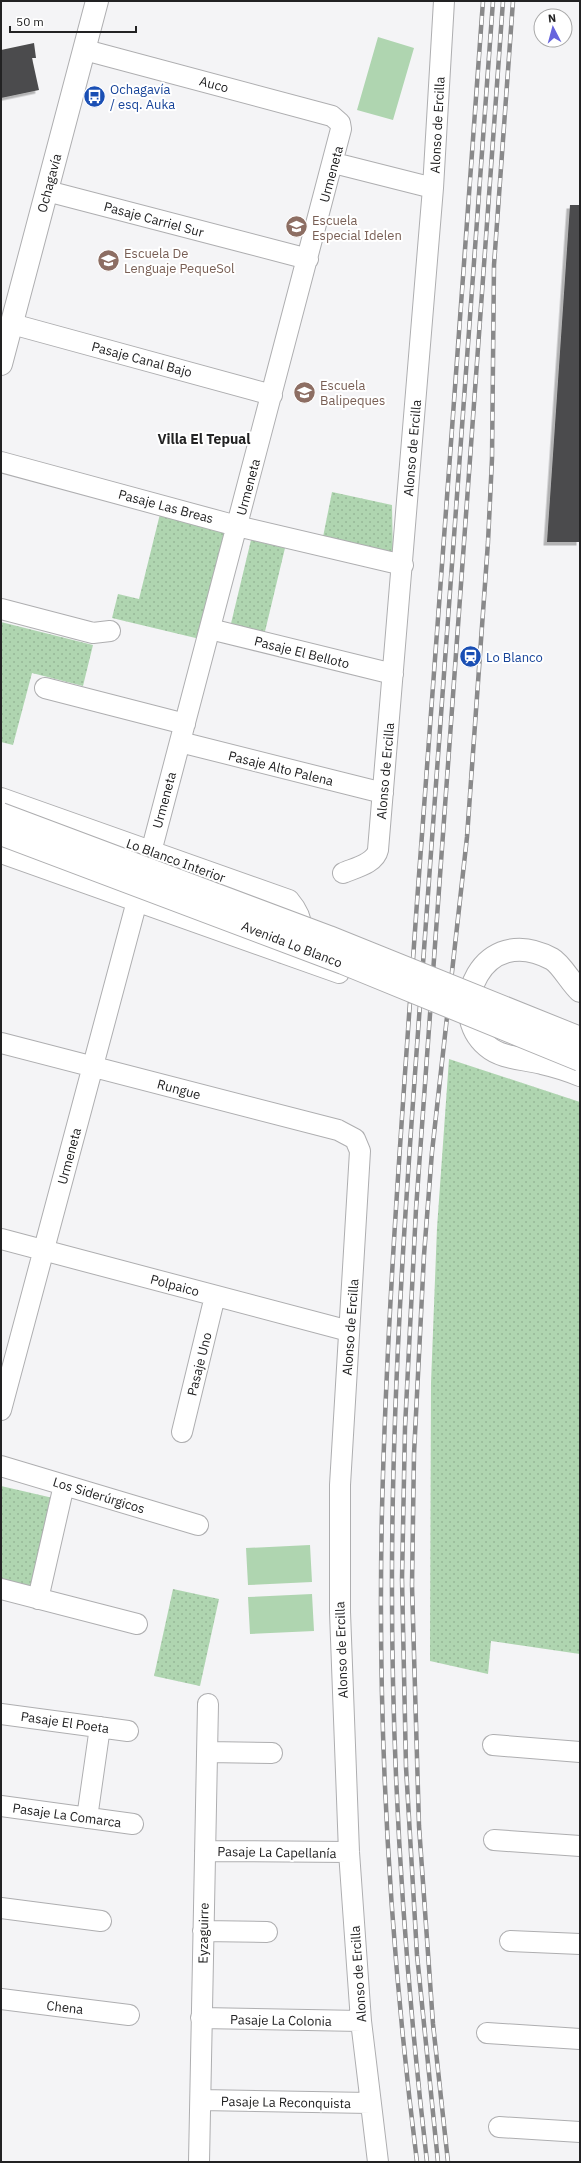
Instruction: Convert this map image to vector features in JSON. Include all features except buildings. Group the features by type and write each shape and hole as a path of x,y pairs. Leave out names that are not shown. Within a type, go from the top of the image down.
{"main road":[{"name":"Ochagavía","path":"1,364 8,328 47,191 97,1"},
{"name":"Avenida Lo Blanco","path":"1,814 329,936 580,1038"},
{"name":"Avenida Lo Blanco","path":"1,834 357,969 580,1060"},
{"path":"580,991 554,960 523,949 505,951 487,960 478,972 472,991 470,1012 472,1022 481,1040 494,1051 580,1075"}],"street":[{"name":"Alonso de Ercilla","path":"343,873 372,860 376,856 403,565 433,188 444,1"},
{"name":"Auco","path":"85,50 332,116 340,123"},
{"name":"Urmeneta","path":"151,852 334,163 341,134 340,123"},
{"path":"334,163 433,188"},
{"name":"Pasaje Carriel Sur","path":"47,191 308,259"},
{"name":"Pasaje Canal Bajo","path":"8,328 272,395"},
{"name":"Pasaje Las Breas","path":"1,462 237,526 403,565"},
{"path":"1,609 88,632 98,634 110,631"},
{"name":"Pasaje El Belloto","path":"210,629 393,674"},
{"name":"Pasaje Alto Palena","path":"45,688 182,733 383,793"},
{"name":"Lo Blanco Interior","path":"1,798 289,900 300,916 302,926 297,943 282,953"},
{"path":"1,853 339,973"},
{"name":"Urmeneta","path":"1,1410 137,901"},
{"name":"Rungue","path":"1,1043 338,1130 355,1139"},
{"name":"Alonso de Ercilla","path":"355,1139 361,1157 340,1485 343,1715 349,1852 361,2021 378,2162"},
{"name":"Polpaico","path":"1,1239 349,1332"},
{"name":"Pasaje Uno","path":"182,1432 216,1296"},
{"name":"Los Siderúrgicos","path":"1,1466 198,1525"},
{"path":"38,1598 64,1485"},
{"path":"1,1589 136,1624"},
{"name":"Eyzaguirre","path":"200,2162 201,2018 208,1704"},
{"name":"Pasaje El Poeta","path":"1,1714 128,1731"},
{"path":"87,1818 100,1727"},
{"path":"493,1745 580,1752"},
{"path":"207,1752 272,1753"},
{"name":"Pasaje La Comarca","path":"1,1806 133,1824"},
{"path":"494,1840 580,1846"},
{"name":"Pasaje La Capellanía","path":"205,1851 349,1852"},
{"path":"1,1908 102,1921"},
{"path":"203,1931 267,1932"},
{"path":"510,1941 580,1944"},
{"name":"Chena","path":"1,1999 129,2015"},
{"name":"Pasaje La Colonia","path":"201,2018 361,2021"},
{"path":"487,2033 580,2039"},
{"name":"Pasaje La Reconquista","path":"201,2100 370,2103"},
{"path":"499,2127 580,2132"}],"green space":[{"path":"378,37 414,48 393,120 357,110"},
{"path":"332,492 392,505 393,558 322,542"},
{"path":"160,514 230,531 204,640 112,618 118,594 139,599"},
{"path":"251,540 285,548 262,644 228,636"},
{"path":"1,622 93,645 83,686 32,673 13,745 1,742"},
{"path":"449,1059 580,1102 580,1654 491,1641 488,1674 430,1661 431,1383 437,1228"},
{"path":"1,1486 53,1498 31,1592 1,1585"},
{"path":"310,1545 312,1582 248,1585 246,1548"},
{"path":"173,1589 219,1599 200,1686 154,1676"},
{"path":"312,1594 314,1631 250,1634 248,1597"}],"railway":[{"path":"417,2162 399,2000 384,1755 381,1592 384,1434 401,1130 483,1"},
{"path":"427,2162 412,2013 400,1864 392,1640 393,1479 405,1222 493,1"},
{"path":"438,2162 417,1955 406,1767 402,1579 405,1428 416,1209 503,1"},
{"path":"448,2162 433,2024 419,1826 412,1585 414,1454 424,1255 432,1152 467,837 488,542 492,459 494,265 513,1"}],"place":[{"name":"Ochagavía / esq. Auka","path":"95,96"},
{"name":"Escuela Especial Idelen","path":"296,227"},
{"name":"Escuela De Lenguaje PequeSol","path":"109,260"},
{"name":"Escuela Balipeques","path":"304,392"},
{"name":"Lo Blanco","path":"471,657"}],"district":[{"name":"Villa El Tepual","path":"204,439"}]}
